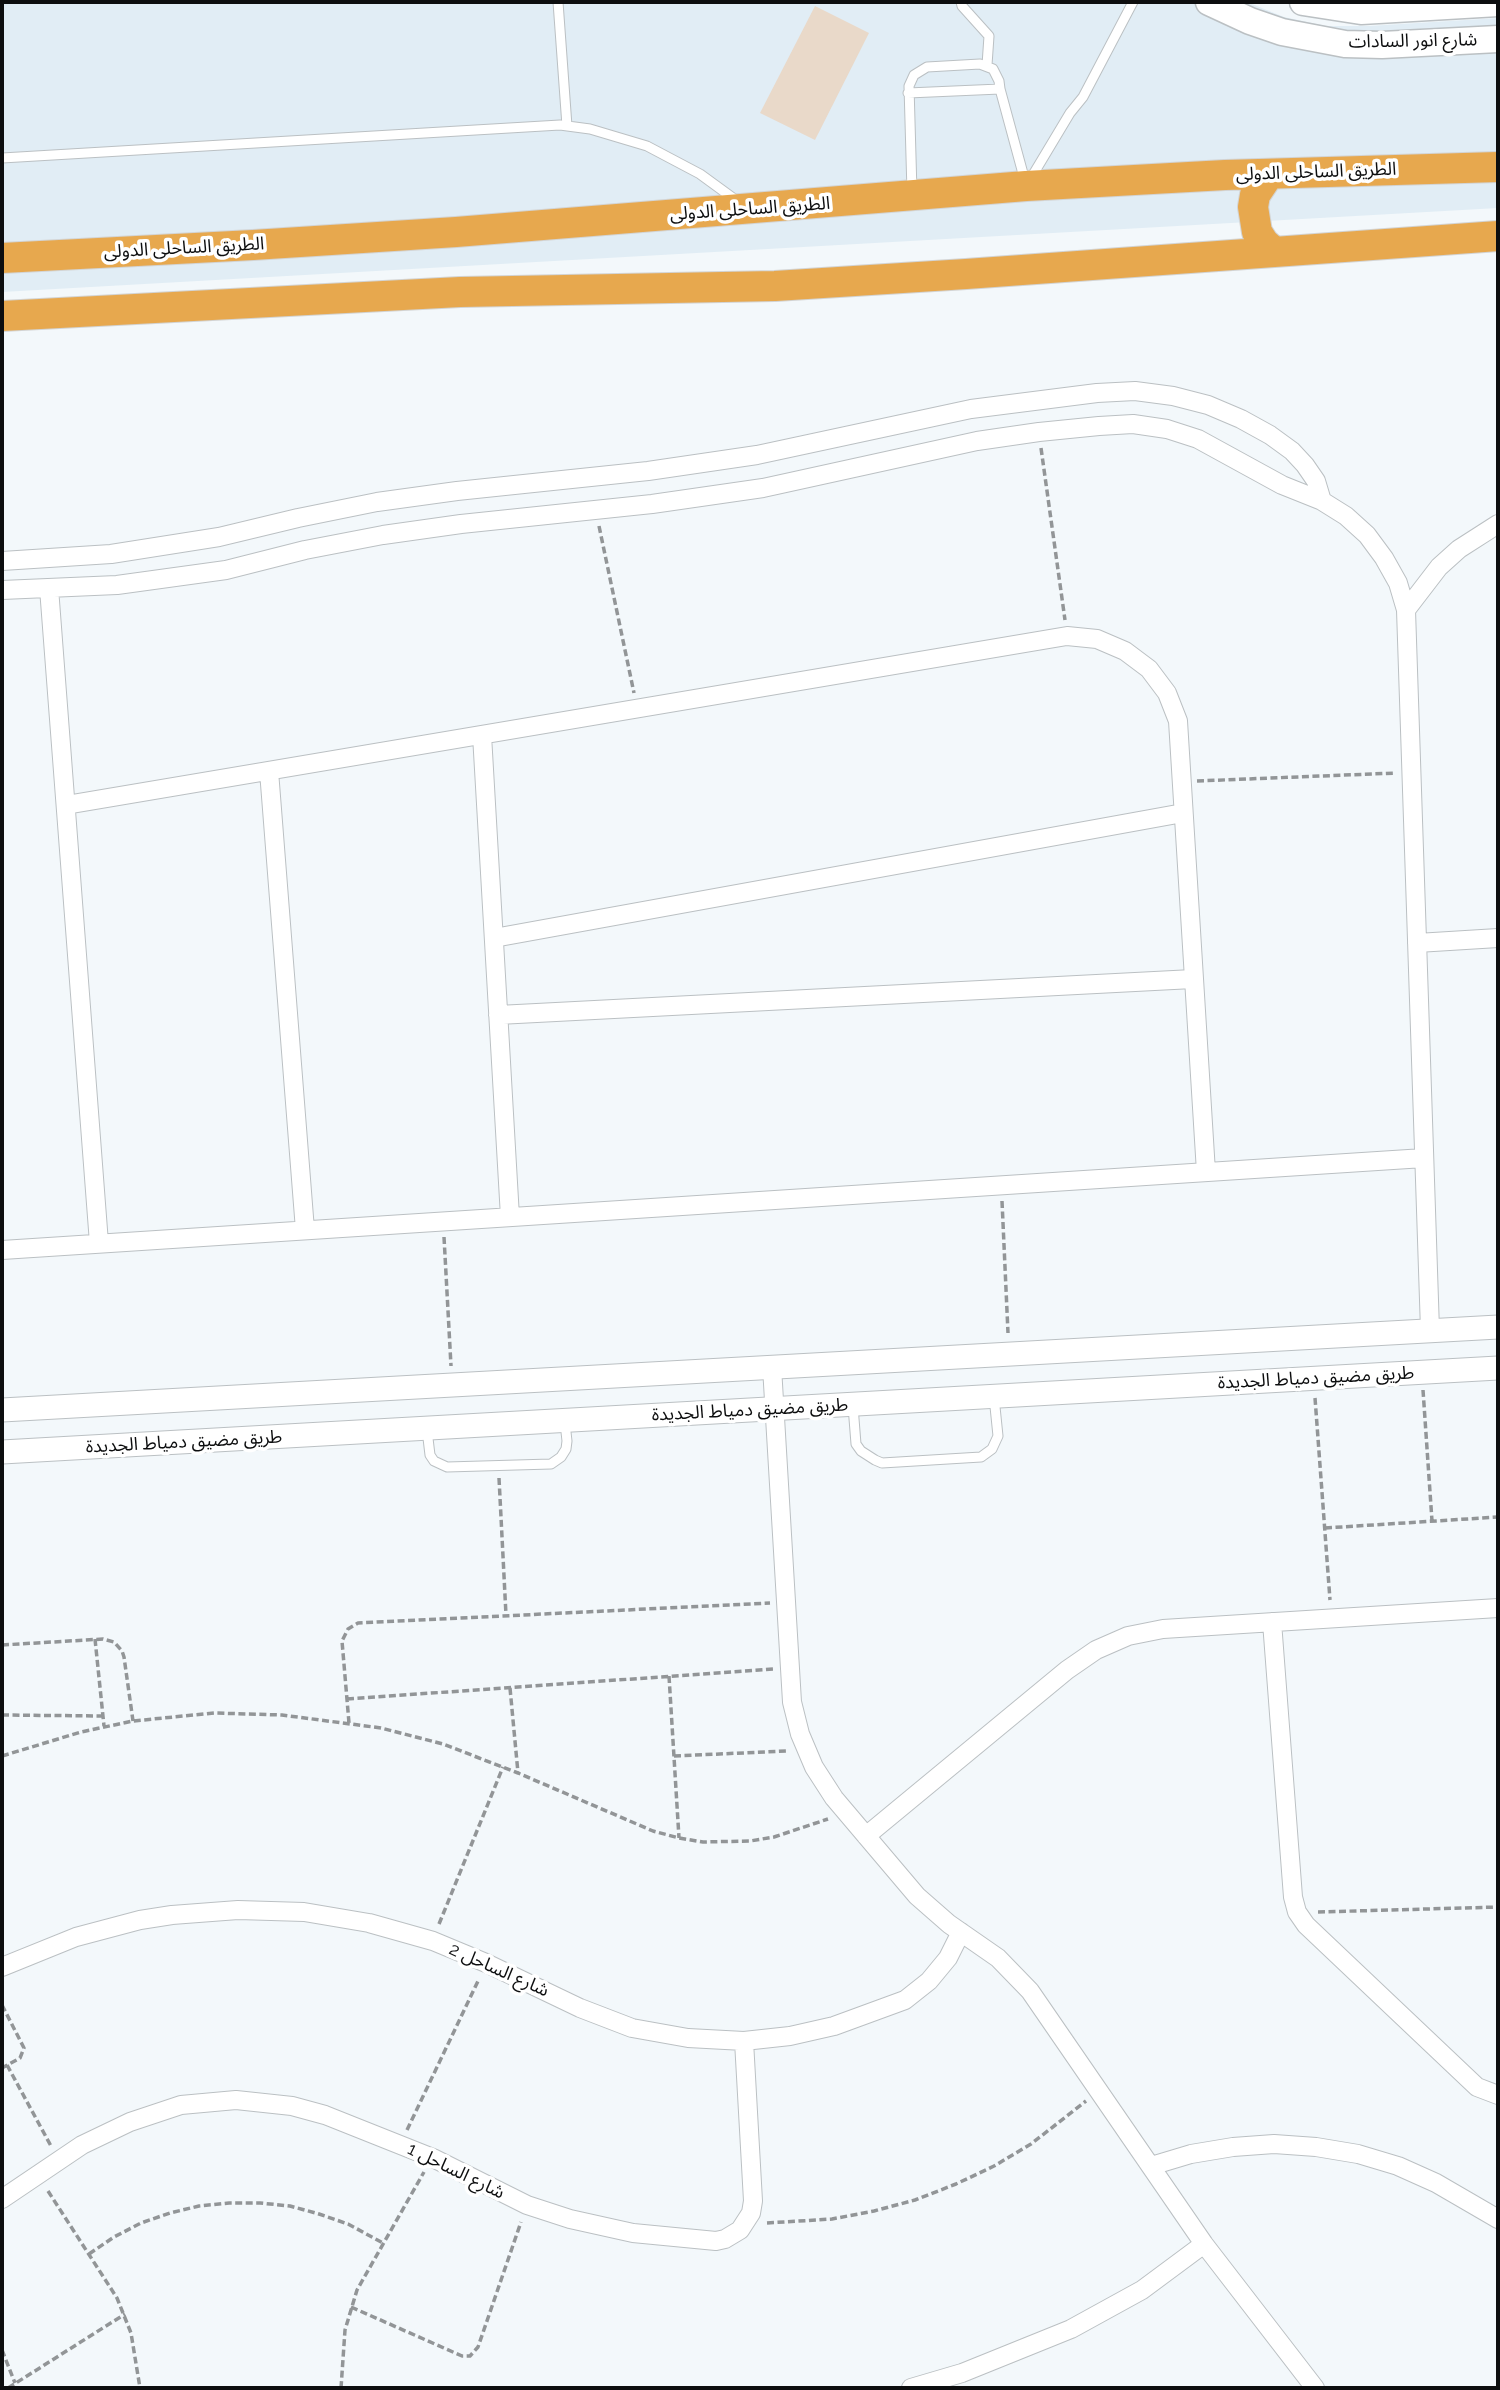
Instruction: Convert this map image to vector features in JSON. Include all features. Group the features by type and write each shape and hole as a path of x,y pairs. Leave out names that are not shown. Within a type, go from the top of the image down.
{"highway":[{"name":"الطريق الساحلى الدولى","path":"2,258 253,245 565,224 1026,186 1225,175 1498,167"},
{"path":"1269,174 1255,195 1252,208 1258,232 1274,252"},
{"path":"1225,175 1238,209 1236,233 1227,255"},
{"path":"2,316 460,292 775,286 1498,236"}],"main road":[{"name":"شارع انور السادات","path":"1209,2 1282,32 1345,44 1382,45 1498,39"},
{"name":"شارع انور السادات","path":"1303,2 1361,11 1498,3"}],"street":[{"path":"2,561 111,554 219,537 377,502 648,471 757,455 971,409 1097,393 1135,391 1173,396 1208,405 1270,435 1292,451 1305,465 1316,481 1322,501"},
{"path":"2,590 117,584 226,570 305,550 383,535 763,488 977,441 1039,432 1133,425 1167,429 1198,439 1282,485 1322,501 1346,516 1367,536 1384,558 1398,583 1406,610 1430,1331"},
{"path":"1406,610 1439,567 1460,548 1498,524"},
{"path":"49,587 99,1243"},
{"path":"65,805 1067,636 1097,639 1125,651 1149,669 1167,693 1178,721 1206,1172"},
{"path":"482,735 510,1217"},
{"path":"269,771 305,1230"},
{"path":"494,938 1183,813"},
{"path":"1417,943 1498,938"},
{"path":"498,1015 1194,979"},
{"path":"2,1250 1424,1158"},
{"path":"2,1399 2,1410 1498,1327"},
{"path":"772,1367 792,1702 805,1750 823,1783 917,1896 938,1915 987,1948 1013,1972 1045,2012 1204,2244 1314,2388"},
{"name":"طريق مضيق دمياط الجديدة","path":"2,1452 1498,1368"},
{"path":"866,1836 1067,1670 1096,1650 1128,1636 1163,1629 1498,1608"},
{"path":"1272,1622 1293,1897 1297,1912 1306,1925 1477,2087 1498,2095"},
{"name":"شارع الساحل 2","path":"2,1967 45,1947 107,1927 161,1916 238,1910 304,1912 369,1923 433,1941 580,2008 632,2028 688,2038 744,2041 790,2036 834,2026 905,2000 929,1981 948,1958 961,1932"},
{"path":"744,2041 753,2201 746,2223"},
{"name":"شارع الساحل 1","path":"2,2199 58,2159 105,2133 155,2113 181,2105 227,2101 264,2102 325,2115 433,2158 527,2205 592,2225 674,2238 716,2241 733,2235 746,2223"},
{"path":"1152,2166 1191,2154 1233,2147 1275,2144 1316,2147 1357,2154 1398,2166 1436,2183 1498,2219"},
{"path":"911,2388 962,2373 1071,2329 1142,2290 1204,2244"}],"lane":[{"path":"558,2 567,126"},
{"path":"961,2 989,36 987,65"},
{"path":"1026,186 1070,113 1083,97 1133,2"},
{"path":"912,196 908,93 914,75 927,67 987,65 997,75 1026,186"},
{"path":"908,93 1000,89"},
{"path":"2,158 567,126 619,137 674,159 746,209"},
{"path":"852,1404 856,1444 868,1457 882,1463 981,1457 988,1454 998,1436 994,1396"},
{"path":"427,1428 430,1455 440,1465 551,1464 557,1461 566,1449 568,1441 565,1420"}],"path":[{"path":"1039,432 1067,636"},
{"path":"596,510 637,709"},
{"path":"1181,782 1412,773"},
{"path":"1002,1185 1009,1354"},
{"path":"443,1221 452,1385"},
{"path":"1422,1373 1432,1521"},
{"path":"1314,1378 1332,1618"},
{"path":"499,1466 506,1615"},
{"path":"1325,1528 1498,1517"},
{"path":"349,1723 342,1641 348,1629 364,1622 786,1602"},
{"path":"2,1646 95,1639 114,1642 122,1651 133,1721"},
{"path":"95,1639 104,1727"},
{"path":"347,1699 790,1668"},
{"path":"669,1676 679,1838"},
{"path":"510,1688 518,1773"},
{"path":"2,1715 103,1716"},
{"path":"2,1756 48,1741 133,1721 181,1715 282,1715 381,1728 443,1744 653,1831 679,1838 703,1842 750,1841 774,1837 847,1813"},
{"path":"674,1756 805,1750"},
{"path":"433,1941 503,1767"},
{"path":"1297,1912 1498,1907"},
{"path":"400,2144 486,1963"},
{"path":"2,2005 24,2048 20,2058 2,2068"},
{"path":"7,2065 58,2159"},
{"path":"746,2223 832,2219 874,2211 926,2196 965,2180 1022,2149 1066,2119 1098,2090"},
{"path":"341,2388 345,2330 365,2273 433,2158"},
{"path":"37,2175 125,2314 131,2333 140,2388"},
{"path":"89,2254 114,2237 170,2213 229,2203 290,2206 348,2224 383,2243"},
{"path":"351,2308 462,2356 470,2356 478,2347 527,2205"},
{"path":"8,2388 125,2314"},
{"path":"2,2350 15,2383"}],"shaded area":[{"path":"2,2 1247,2 1284,17 1326,26 1498,18 1498,208 2,292"},
{"path":"815,6 869,33 815,140 760,113"}]}
